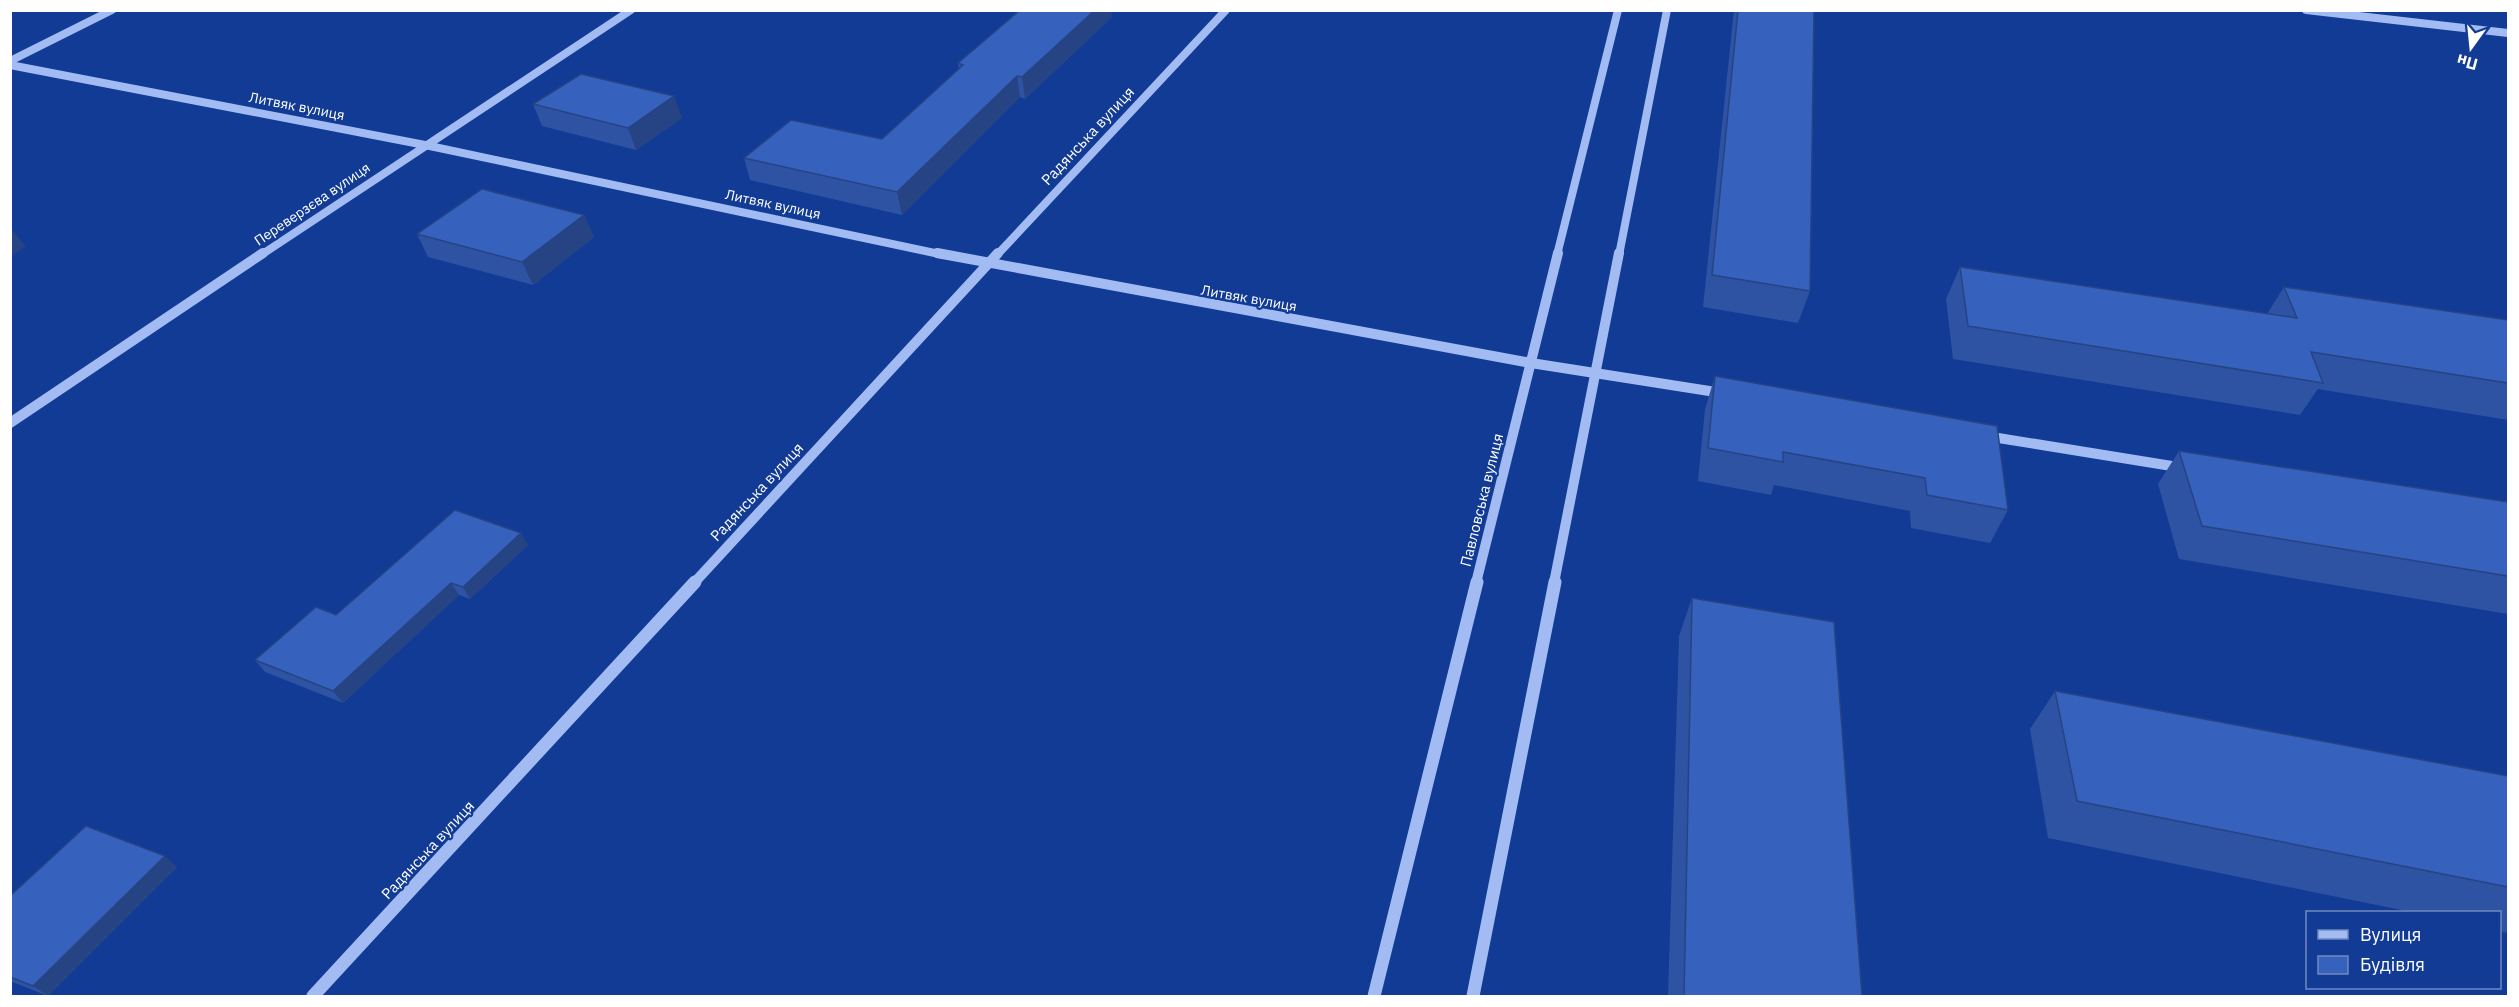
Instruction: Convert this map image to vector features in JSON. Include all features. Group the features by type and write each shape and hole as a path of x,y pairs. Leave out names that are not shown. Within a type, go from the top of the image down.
{"street":[{"path":"10,63 112,10"},
{"name":"Переверзєва вулиця","path":"10,423 631,10"},
{"name":"Радянська вулиця","path":"313,996 988,264 1226,10"},
{"name":"Павловська вулиця","path":"1374,996 1618,10"},
{"path":"1473,996 1667,10"},
{"path":"2306,10 2508,33"},
{"name":"Литвяк вулиця","path":"10,63 425,145 988,264 1531,363 1738,396"},
{"path":"1976,434 2200,470"}],"building":[{"path":"1020,10 1095,10 1022,77 1017,76 897,192 744,158 791,120 882,139 963,65 958,63"},
{"path":"1738,10 1814,10 1810,291 1712,275"},
{"path":"581,74 674,96 628,128 533,104"},
{"path":"482,189 584,215 522,262 417,234"},
{"path":"1960,267 2297,318 2284,287 2508,320 2508,383 2311,352 2323,383 1968,326"},
{"path":"1715,376 1997,426 2008,510 1927,495 1925,478 1783,452 1783,462 1708,448"},
{"path":"2179,451 2508,502 2508,576 2202,526"},
{"path":"455,510 521,533 463,587 451,583 333,691 255,660 316,607 336,615"},
{"path":"1692,598 1834,622 1862,996 1684,996"},
{"path":"2055,691 2508,776 2508,887 2077,801"},
{"path":"86,826 165,856 33,986 10,977 10,896"}]}
